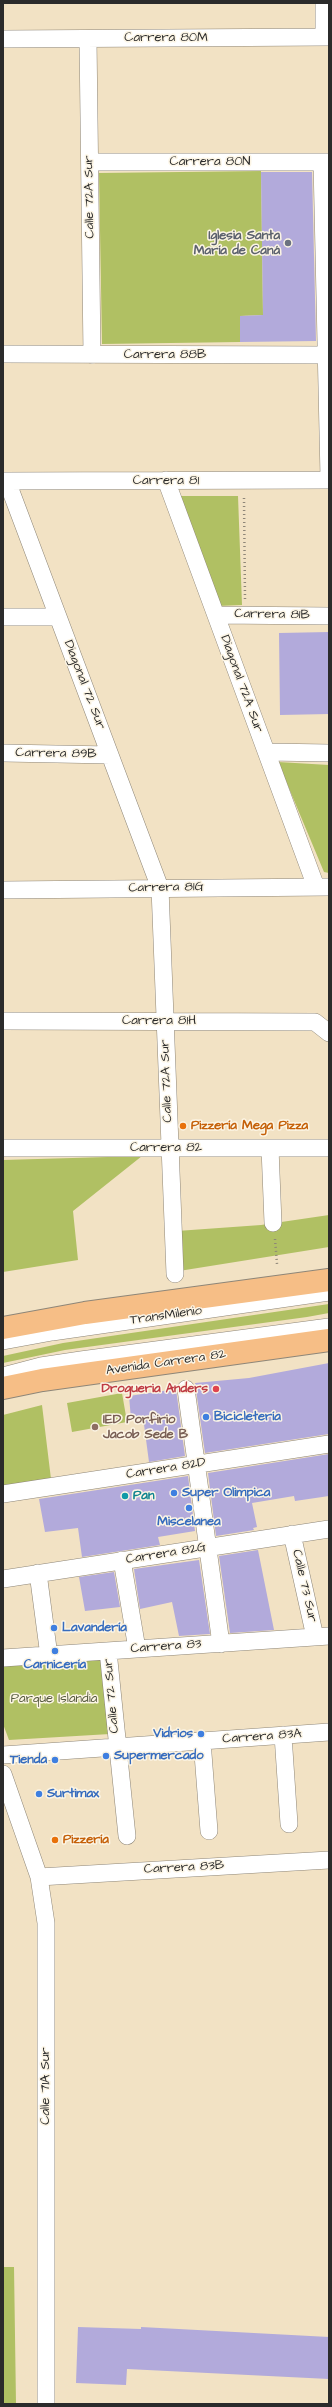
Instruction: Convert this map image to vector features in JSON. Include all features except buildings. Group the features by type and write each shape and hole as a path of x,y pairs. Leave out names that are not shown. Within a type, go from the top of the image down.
{"main road":[{"path":"3,1328 79,1314 329,1280"},
{"name":"Avenida Carrera 82","path":"3,1388 42,1380 329,1340"}],"street":[{"path":"324,3 327,37"},
{"name":"Carrera 80M","path":"3,39 327,37"},
{"name":"Calle 72A Sur","path":"88,39 92,354"},
{"name":"Carrera 80N","path":"90,162 326,162"},
{"path":"326,162 326,356 329,477"},
{"name":"Carrera 88B","path":"3,354 326,356"},
{"name":"Diagonal 72A Sur","path":"166,480 267,752 323,887"},
{"name":"Carrera 81","path":"5,481 329,480"},
{"name":"Diagonal 72 Sur","path":"5,481 160,888"},
{"name":"Carrera 81B","path":"216,614 329,616"},
{"path":"3,617 58,618"},
{"path":"267,752 329,753"},
{"name":"Carrera 89B","path":"3,753 110,754"},
{"name":"Carrera 81G","path":"3,890 323,887"},
{"name":"Calle 72A Sur","path":"160,888 175,1274"},
{"name":"Carrera 81H","path":"3,1021 315,1022 329,1032"},
{"name":"Carrera 82","path":"3,1148 329,1148"},
{"path":"270,1148 273,1223"},
{"name":"TransMilenio","path":"3,1341 52,1332 329,1292"},
{"path":"3,1376 68,1362 329,1327"},
{"path":"186,1389 221,1644"},
{"name":"Carrera 82D","path":"3,1494 329,1444"},
{"name":"Carrera 82G","path":"3,1579 329,1529"},
{"name":"Calle 73 Sur","path":"292,1534 322,1637"},
{"path":"122,1560 136,1649"},
{"path":"38,1573 49,1656"},
{"name":"Carrera 83","path":"3,1658 322,1637"},
{"name":"Calle 72 Sur","path":"108,1651 127,1836"},
{"name":"Carrera 83A","path":"3,1755 329,1732"},
{"path":"283,1735 289,1824"},
{"path":"202,1741 209,1831"},
{"name":"Calle 71A Sur","path":"3,1774 38,1877 46,1923 46,2404"},
{"name":"Carrera 83B","path":"38,1877 329,1860"}],"path":[{"path":"244,497 244,615"},
{"path":"273,1223 277,1264"}],"green space":[{"path":"261,171 263,315 240,316 240,342 102,344 99,173"},
{"path":"175,496 238,496 242,605 217,606"},
{"path":"278,762 329,765 329,873 324,872"},
{"path":"142,1156 73,1211 78,1260 3,1272 3,1160"},
{"path":"329,1215 329,1247 179,1271 177,1231 261,1225"},
{"path":"329,1304 329,1313 307,1317 65,1350 3,1363 3,1356 63,1343"},
{"path":"122,1393 127,1422 72,1432 67,1403"},
{"path":"42,1405 51,1479 3,1486 3,1415"},
{"name":"Parque Islandia","path":"103,1656 110,1734 9,1740 3,1724 3,1664"},
{"path":"3,2267 14,2267 16,2404 3,2404"}],"place":[{"name":"Iglesia Santa María de Caná","path":"288,243"},
{"name":"Pizzería Mega Pizza","path":"183,1126"},
{"name":"Drogueria Anders","path":"216,1389"},
{"name":"Bicicletería","path":"206,1417"},
{"name":"IED Porfirio Jacob Sede B","path":"95,1427"},
{"name":"Super Olimpica","path":"174,1493"},
{"name":"Pan","path":"125,1496"},
{"name":"Miscelanea","path":"189,1508"},
{"name":"Lavandería","path":"54,1628"},
{"name":"Carnicería","path":"55,1651"},
{"name":"Vidrios","path":"201,1734"},
{"name":"Supermercado","path":"106,1756"},
{"name":"Tienda","path":"55,1760"},
{"name":"Surtimax","path":"39,1794"},
{"name":"Pizzería","path":"55,1840"}]}
